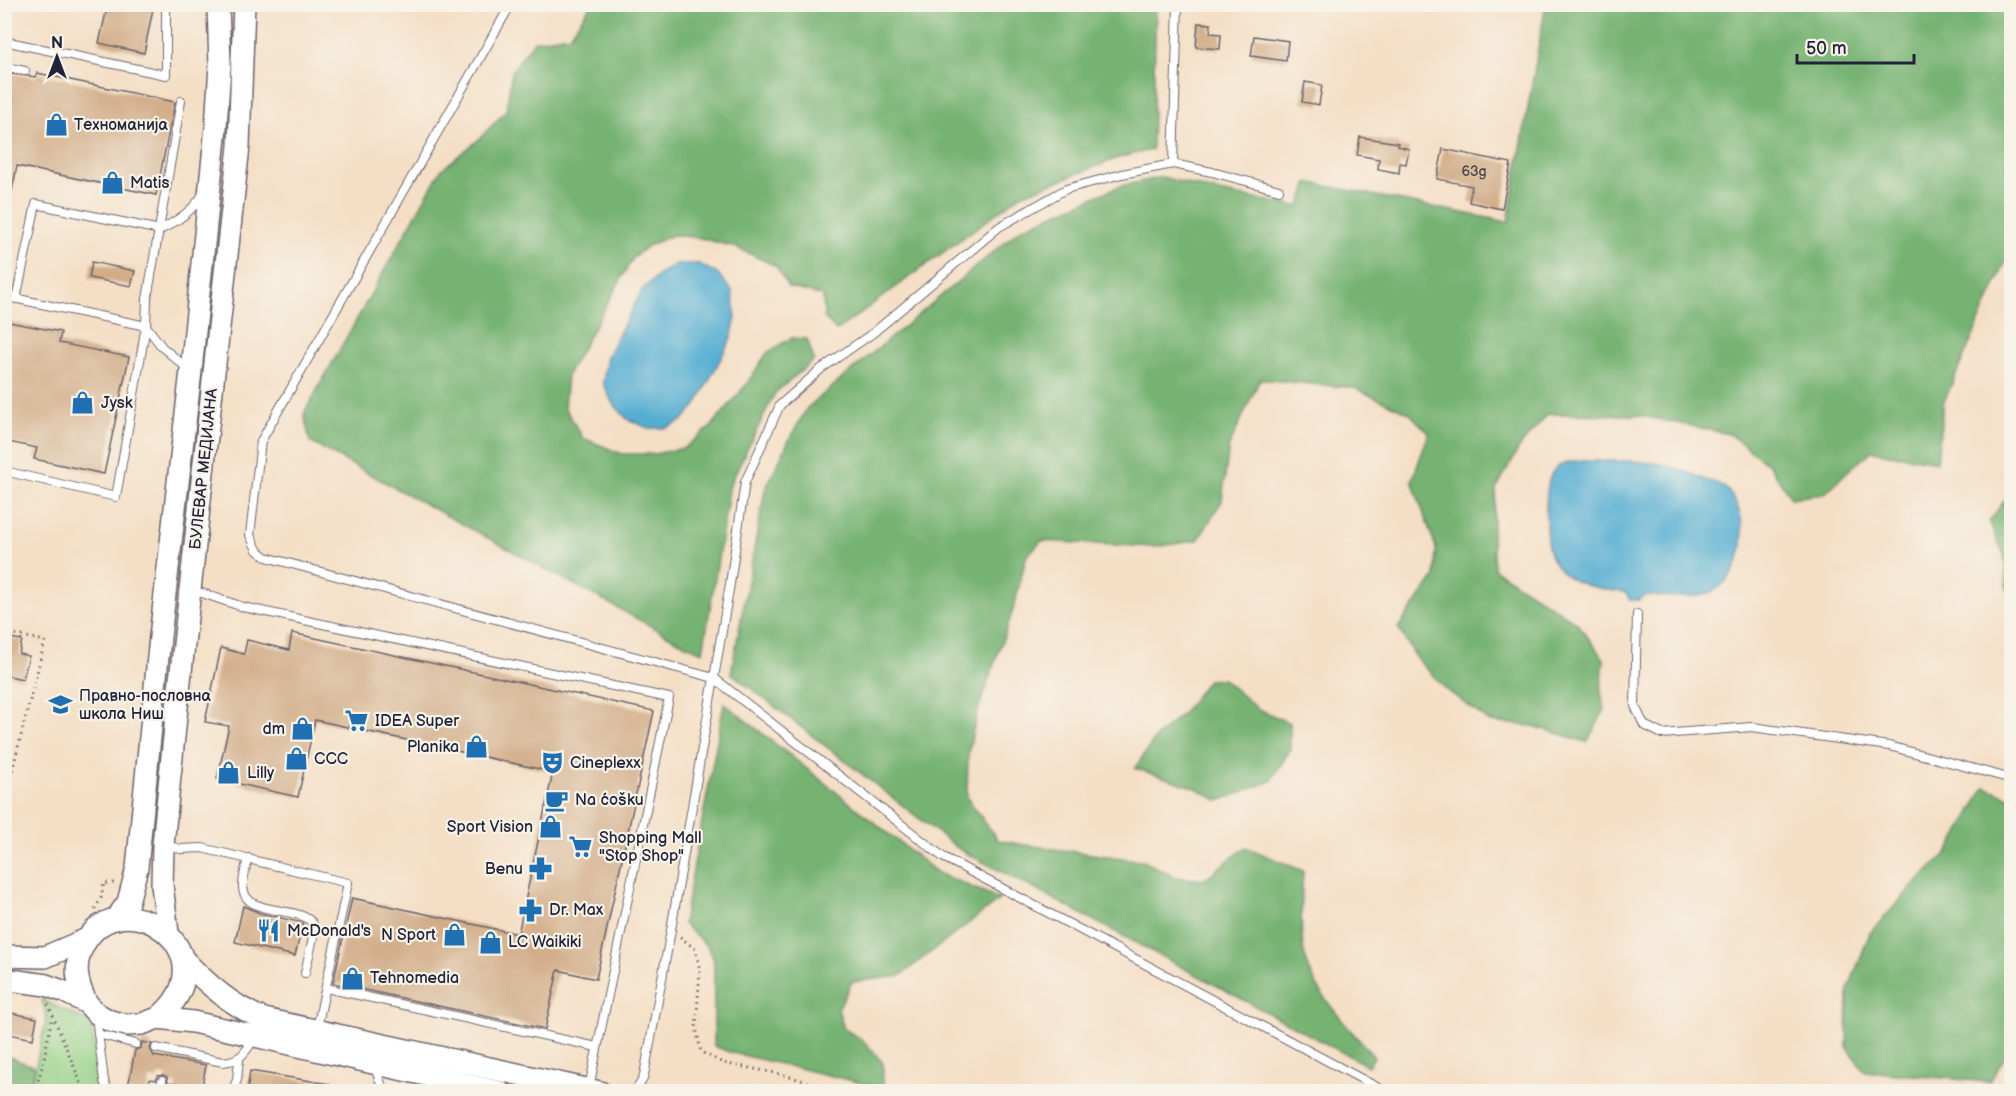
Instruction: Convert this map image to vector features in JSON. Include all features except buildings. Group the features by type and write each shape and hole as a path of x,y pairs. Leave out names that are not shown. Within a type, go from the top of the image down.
{"main road":[{"name":"БУЛЕВАР МЕДИЈАНА","path":"116,919 128,902 137,868 210,176 220,65 218,4"},
{"name":"БУЛЕВАР МЕДИЈАНА","path":"168,933 162,885 164,845 189,593 239,146 244,4"},
{"path":"91,1008 79,988 76,971 79,954 87,939 100,927 116,919 135,918 153,922 168,933 184,960 213,989 246,1012 264,1019 594,1090"},
{"path":"4,956 45,957 87,939"},
{"path":"4,979 46,985 91,1008 110,1021 126,1025 142,1024 158,1018 171,1008 180,993 184,977 184,960"},
{"path":"158,1018 193,1022 500,1092"}],"lane":[{"path":"4,41 166,75 166,4"},
{"path":"511,4 261,441 250,535 256,550 266,557 714,678 943,857 1386,1092"},
{"path":"1173,164 1178,4"},
{"path":"4,67 25,71"},
{"path":"4,471 116,497 146,326 147,299 181,101"},
{"path":"635,1092 643,1079 671,930 746,482 780,405 821,369 873,333 999,227 1066,189 1122,174 1173,164 1279,190"},
{"path":"16,299 36,204 160,230 192,209 206,188 210,176"},
{"path":"4,296 146,326 162,347 191,371"},
{"path":"189,593 202,593 243,607 669,698 597,1047 594,1090"},
{"path":"1637,614 1635,706 1644,725 1662,734 1752,727 1889,746 2012,779"},
{"path":"164,845 181,849 202,848 348,883 317,1030"},
{"path":"248,858 243,888 249,899 255,904 306,917 311,921 314,931 305,973"},
{"path":"326,988 597,1047"},
{"path":"91,1008 108,1092"},
{"path":"98,1034 136,1044"},
{"path":"232,1092 237,1080 239,1059 256,1036"},
{"path":"156,1048 167,1054 223,1062 239,1059"},
{"path":"374,1064 384,1092"},
{"path":"159,1092 162,1081"}],"path":[{"path":"4,632 45,641 8,787 4,787"},
{"path":"671,930 695,949 700,970 696,1027 701,1052 723,1063 781,1074 840,1092"},
{"path":"46,999 80,1081 82,1092"},
{"path":"34,1092 43,1064 52,1016"}],"green space":[{"path":"1546,4 2011,5 2011,250 1943,404 1937,462 1872,451 1824,494 1791,498 1769,465 1729,434 1638,415 1548,414 1521,445 1496,489 1492,535 1494,569 1577,623 1604,659 1601,691 1604,711 1587,742 1533,726 1490,722 1447,690 1418,660 1398,628 1435,577 1436,548 1412,481 1429,433 1409,413 1355,388 1260,379 1229,446 1222,501 1198,540 1155,547 1041,541 1026,557 1014,607 977,713 968,755 967,798 998,840 1144,861 1175,877 1203,880 1246,847 1303,871 1301,928 1304,954 1318,987 1328,1002 1374,1057 1368,1066 959,849 731,673 765,490 807,408 1022,228 1120,186 1162,177 1223,193 1300,207 1308,182 1508,222"},
{"path":"591,5 1156,5 1152,150 1121,157 1021,195 836,331 824,317 823,296 788,287 776,266 735,247 701,238 673,235 647,246 633,258 567,375 564,407 583,438 622,454 654,454 684,448 711,427 746,385 767,353 791,338 807,339 814,360 775,393 730,484 703,652 684,644 310,442 304,413 441,170 478,140 506,111 512,71 534,41 570,35"},
{"path":"2011,491 2012,596 2007,590 2005,558 1989,522"},
{"path":"1223,679 1258,709 1290,723 1290,750 1271,781 1219,801 1196,788 1135,768 1156,737 1183,713 1208,680"},
{"path":"724,703 938,873 1000,899 900,976 852,982 838,1009 844,1029 863,1040 883,1063 883,1088 729,1052 714,1046 714,961 707,946 683,924"},
{"path":"1985,787 2011,798 2011,1048 1989,1082 1864,1071 1847,1047 1848,990 1870,933 1949,851"},
{"path":"42,1000 91,1023 100,1091 30,1091 47,1017"},
{"path":"4,1055 35,1067 29,1091 5,1091"}],"water":[{"path":"676,264 699,264 718,274 732,291 736,317 731,339 696,405 682,421 666,428 648,428 627,419 612,402 603,383 607,356 643,289 661,273"},
{"path":"1577,461 1646,462 1681,470 1724,487 1734,499 1740,513 1742,528 1742,545 1732,574 1722,585 1709,593 1685,597 1645,595 1639,600 1630,600 1626,593 1589,586 1568,577 1556,565 1549,551 1546,521 1547,495 1548,484 1555,469"}],"place":[{"name":"Техноманија","path":"56,125"},
{"name":"Matis","path":"112,183"},
{"name":"Jysk","path":"83,403"},
{"name":"Правно-пословна школа Ниш","path":"61,705"},
{"name":"IDEA Super","path":"357,721"},
{"name":"dm","path":"303,729"},
{"name":"Planika","path":"477,747"},
{"name":"CCC","path":"296,759"},
{"name":"Cineplexx","path":"552,763"},
{"name":"Lilly","path":"229,773"},
{"name":"Na ćošku","path":"557,800"},
{"name":"Sport Vision","path":"551,827"},
{"name":"Shopping Mall \"Stop Shop\"","path":"581,847"},
{"name":"Benu","path":"541,869"},
{"name":"Dr. Max","path":"531,910"},
{"name":"McDonald's","path":"269,931"},
{"name":"N Sport","path":"454,935"},
{"name":"LC Waikiki","path":"490,942"},
{"name":"Tehnomedia","path":"352,978"}]}
